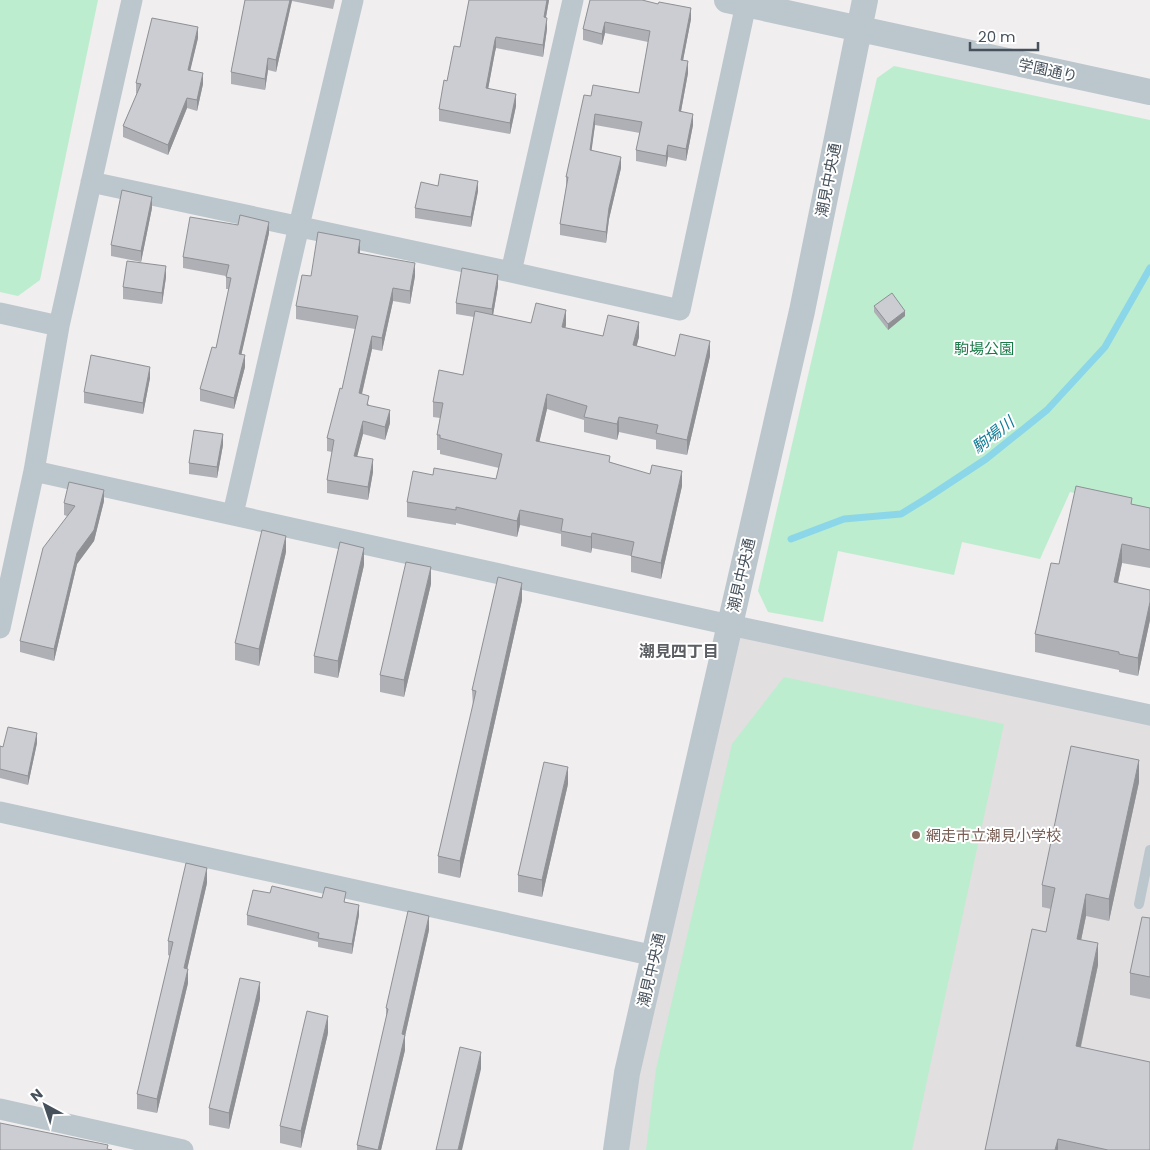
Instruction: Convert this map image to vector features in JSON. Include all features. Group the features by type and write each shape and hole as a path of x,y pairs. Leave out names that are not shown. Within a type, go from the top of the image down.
{"street":[{"path":"0,628 34,471 59,326 132,0"},
{"path":"233,514 353,0"},
{"path":"511,272 573,0"},
{"name":"潮見中央通","path":"616,1150 627,1073 802,311 865,0"},
{"path":"92,182 680,310 745,2"},
{"name":"学園通り","path":"745,2 858,29 1150,92"},
{"path":"0,313 59,326"},
{"path":"34,471 730,625 1150,715"},
{"path":"0,812 655,956"},
{"path":"0,1109 183,1150"}],"lane":[{"path":"1139,904 1150,850"}],"shaded area":[{"name":"網走市立潮見小学校","path":"730,625 1150,715 1150,1150 616,1150"}],"green space":[{"path":"0,0 98,0 40,280 18,296 0,292"},
{"name":"駒場公園","path":"894,66 1150,120 1150,512 1070,492 1040,559 962,542 954,575 838,551 823,622 768,612 758,591 877,78"},
{"path":"784,677 1004,724 912,1150 646,1150 656,1069 732,744"}],"building":[{"path":"245,0 290,0 276,60 268,58 265,79 231,72"},
{"path":"469,0 547,0 544,17 547,18 543,45 496,37 495,40 486,88 516,94 510,123 439,109 444,80 447,81 454,46 460,47"},
{"path":"590,0 642,0 691,8 681,60 688,61 679,111 693,114 686,149 668,145 666,156 636,150 642,122 595,114 590,150 621,157 609,208 606,232 560,224 568,177 566,177 584,95 591,96 593,85 639,93 650,31 605,22 602,34 583,29"},
{"path":"152,18 198,27 188,70 203,73 197,100 187,98 168,145 123,126 141,84 136,83"},
{"path":"440,174 478,181 471,217 415,208 421,182 438,186"},
{"path":"122,190 152,197 141,251 111,245"},
{"path":"240,215 269,222 239,354 245,355 234,398 200,389 212,347 216,348 231,278 226,277 229,265 183,257 190,217 238,225"},
{"path":"318,232 360,240 358,253 415,263 410,291 393,288 382,338 372,336 359,393 369,396 367,405 390,410 385,427 363,421 354,456 373,459 368,487 327,480 334,440 327,438 340,388 342,389 358,316 296,306 302,275 311,276"},
{"path":"127,261 166,266 162,293 123,287"},
{"path":"462,268 498,275 492,309 456,303"},
{"path":"892,293 905,311 888,324 874,306"},
{"path":"536,303 566,310 562,327 603,336 608,315 639,322 633,345 675,356 680,334 710,341 687,440 656,433 658,425 619,417 617,424 584,417 587,406 547,394 536,441 610,456 609,462 650,474 652,465 682,471 661,563 631,556 634,542 592,533 591,537 561,531 563,519 520,510 517,521 456,507 456,510 407,502 413,471 433,475 434,468 496,479 502,454 440,438 440,435 437,435 443,403 433,402 439,370 463,375 475,311 531,323"},
{"path":"91,355 150,367 143,403 84,392"},
{"path":"194,430 223,434 217,467 189,463"},
{"path":"69,482 104,490 94,530 77,553 54,649 20,641 43,548 75,506 64,503"},
{"path":"1076,486 1132,498 1131,504 1150,508 1150,550 1122,544 1114,582 1150,590 1150,602 1138,658 1119,654 1119,652 1035,634 1051,563 1059,564"},
{"path":"262,530 286,536 259,649 235,643"},
{"path":"340,542 364,548 338,661 314,656"},
{"path":"406,562 431,567 404,680 380,675"},
{"path":"498,577 522,583 460,861 438,856 476,691 472,690"},
{"path":"8,727 37,733 28,776 0,769 0,746 3,747"},
{"path":"1071,746 1139,760 1109,899 1086,894 1077,939 1098,943 1076,1046 1150,1062 1150,1150 1108,1150 1058,1139 1055,1150 985,1150 1032,929 1046,932 1055,888 1042,885"},
{"path":"544,762 568,767 542,880 518,875"},
{"path":"186,863 207,868 184,968 188,969 157,1099 137,1094 173,942 168,941"},
{"path":"272,886 322,898 325,887 346,892 344,902 359,905 352,944 318,938 319,933 247,915 253,890 270,893"},
{"path":"408,911 429,916 402,1034 405,1035 378,1150 357,1145"},
{"path":"1142,917 1150,918 1150,977 1130,973"},
{"path":"240,978 260,982 229,1113 209,1108"},
{"path":"307,1011 328,1016 301,1131 280,1126"},
{"path":"460,1047 481,1052 458,1150 436,1150"},
{"path":"0,1123 108,1145 107,1149 112,1150 0,1150"}],"waterway":[{"name":"駒場川","path":"791,539 844,519 901,514 986,459 1047,410 1105,347 1150,268"}],"place":[{"name":"網走市立潮見小学校","path":"916,835"}],"district":[{"name":"潮見四丁目","path":"679,651"}]}
